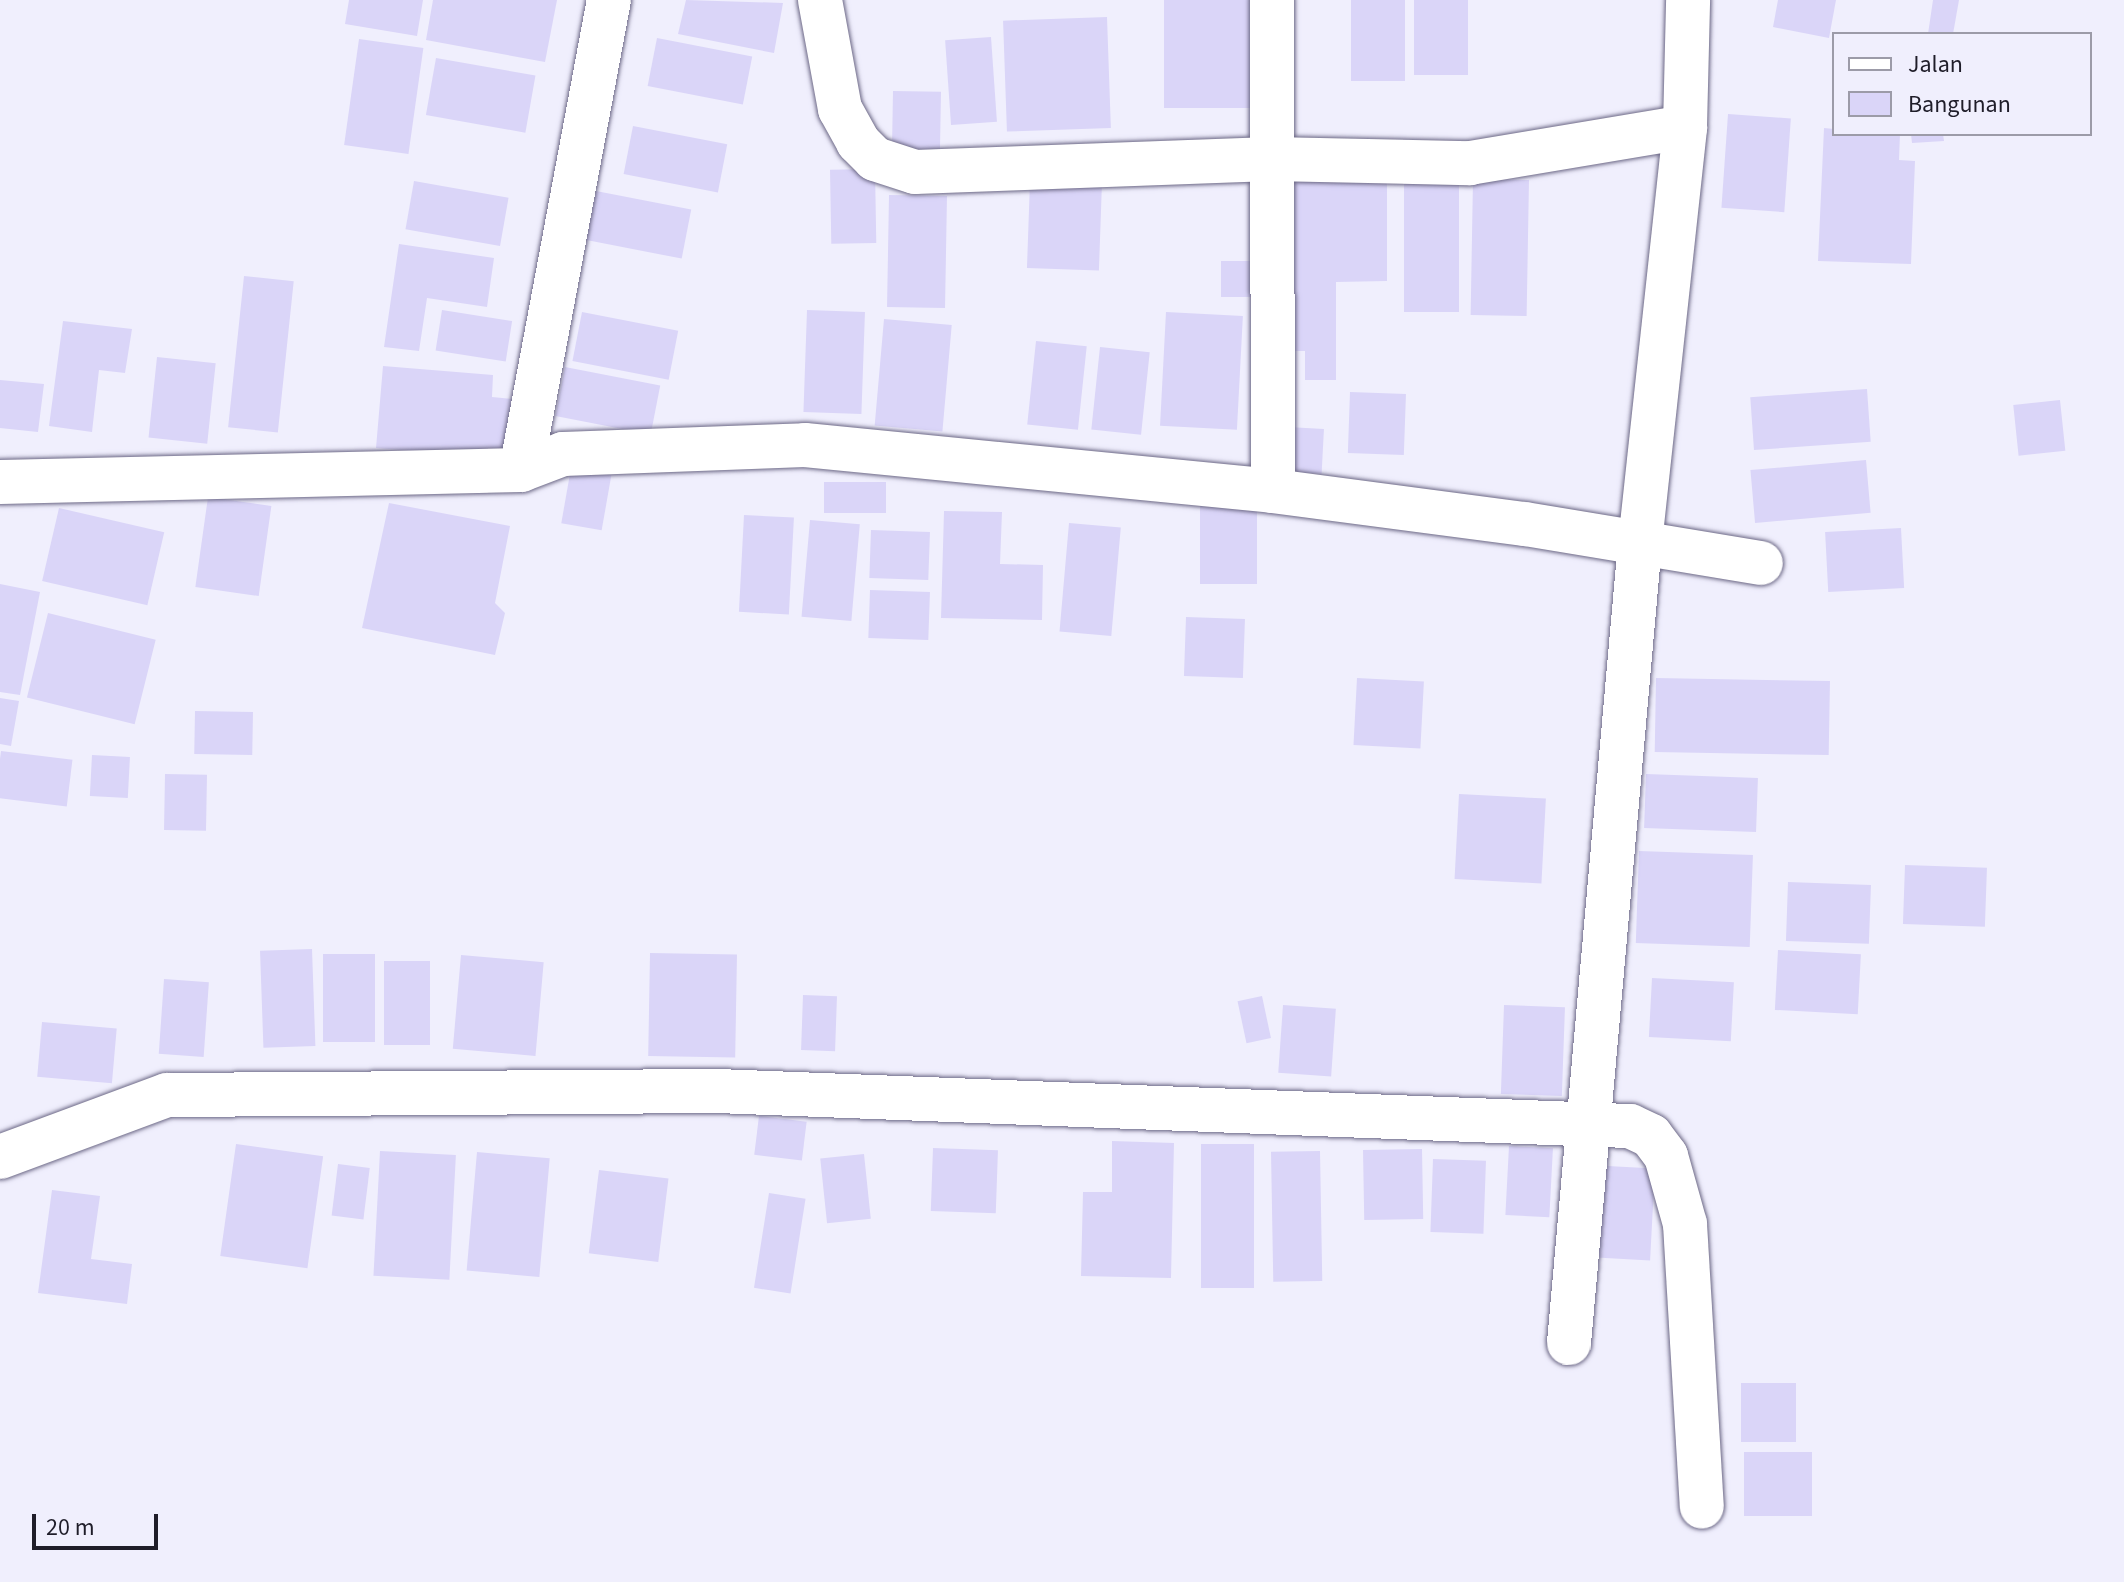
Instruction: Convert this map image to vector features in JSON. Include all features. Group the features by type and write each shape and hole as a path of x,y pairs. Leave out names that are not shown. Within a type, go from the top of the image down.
{"street":[{"path":"521,470 609,0"},
{"path":"820,0 840,109 858,142 875,159 915,172 1271,159 1470,163 1685,127"},
{"path":"1272,0 1273,491"},
{"path":"1569,1343 1585,1122 1640,543 1685,127 1688,0"},
{"path":"0,482 521,470 563,454 805,445 1273,491 1761,563"},
{"path":"0,1157 167,1095 717,1091 1630,1126 1651,1136 1677,1183 1685,1224 1702,1506"}],"building":[{"path":"349,0 423,0 417,36 345,24"},
{"path":"433,0 557,0 545,62 426,40"},
{"path":"686,0 783,3 774,53 678,34"},
{"path":"1164,0 1251,0 1251,108 1164,108"},
{"path":"1351,0 1405,0 1405,81 1351,81"},
{"path":"1414,0 1468,0 1468,75 1414,75"},
{"path":"1778,0 1836,0 1829,38 1773,27"},
{"path":"1933,0 1959,0 1953,32 1928,32"},
{"path":"1107,17 1111,128 1007,132 1003,21"},
{"path":"991,37 997,122 951,125 945,40"},
{"path":"657,38 752,57 743,105 648,86"},
{"path":"359,39 423,48 408,154 344,145"},
{"path":"436,58 535,76 525,133 426,115"},
{"path":"893,91 941,92 940,154 892,153"},
{"path":"1728,114 1791,118 1784,212 1721,208"},
{"path":"633,126 727,144 718,192 624,174"},
{"path":"1824,128 1832,129 1832,136 1900,136 1899,160 1915,161 1911,264 1818,261"},
{"path":"1911,136 1943,136 1944,141 1912,143"},
{"path":"875,169 876,243 831,244 830,170"},
{"path":"1387,174 1387,281 1336,282 1336,380 1305,380 1305,351 1283,351 1282,175"},
{"path":"1404,177 1459,177 1459,312 1404,312"},
{"path":"1473,179 1529,180 1527,316 1471,315"},
{"path":"414,181 509,198 500,246 405,229"},
{"path":"1030,181 1102,184 1099,270 1027,268"},
{"path":"596,191 691,210 682,259 586,240"},
{"path":"889,195 947,196 945,308 887,307"},
{"path":"399,244 494,258 487,307 427,298 419,351 384,347"},
{"path":"1221,261 1258,261 1258,297 1221,297"},
{"path":"244,276 294,281 278,432 228,427"},
{"path":"442,310 512,321 506,362 436,350"},
{"path":"807,310 865,312 861,414 803,412"},
{"path":"582,312 678,331 669,380 572,361"},
{"path":"1166,312 1243,316 1237,430 1160,426"},
{"path":"884,319 952,325 942,432 875,426"},
{"path":"63,321 132,329 125,373 99,370 92,432 49,426"},
{"path":"1036,341 1087,346 1078,430 1027,425"},
{"path":"1100,347 1150,352 1141,435 1091,430"},
{"path":"157,357 216,363 207,444 149,438"},
{"path":"383,366 493,375 492,397 512,399 507,459 376,448"},
{"path":"565,367 660,386 651,435 555,416"},
{"path":"0,380 44,384 38,432 0,428"},
{"path":"1867,389 1871,442 1754,450 1750,397"},
{"path":"1350,392 1406,394 1404,455 1348,453"},
{"path":"2060,400 2065,451 2019,456 2013,405"},
{"path":"1288,427 1324,429 1322,474 1286,472"},
{"path":"1866,460 1871,513 1755,523 1750,470"},
{"path":"571,468 611,475 602,530 561,523"},
{"path":"824,482 886,482 886,513 824,513"},
{"path":"208,497 271,506 259,596 195,587"},
{"path":"389,503 510,526 495,603 505,613 495,655 362,628"},
{"path":"1200,506 1257,506 1257,584 1200,584"},
{"path":"59,508 164,532 147,605 42,581"},
{"path":"944,511 1002,512 1000,564 1043,565 1042,620 941,618"},
{"path":"744,515 794,518 789,614 739,612"},
{"path":"810,520 860,524 851,621 802,617"},
{"path":"1069,523 1121,528 1111,636 1060,632"},
{"path":"1901,528 1904,588 1828,592 1825,532"},
{"path":"871,530 930,532 928,580 869,578"},
{"path":"0,584 40,592 20,695 0,692"},
{"path":"870,590 930,592 928,640 868,638"},
{"path":"48,613 156,640 135,724 27,697"},
{"path":"1186,617 1245,619 1243,678 1184,676"},
{"path":"1357,678 1424,682 1420,748 1353,745"},
{"path":"1656,678 1830,681 1829,755 1655,752"},
{"path":"0,698 19,701 11,746 0,744"},
{"path":"195,711 253,712 252,755 194,754"},
{"path":"1,751 72,760 67,806 0,798"},
{"path":"92,755 130,757 128,798 90,796"},
{"path":"165,774 207,775 206,831 164,830"},
{"path":"1646,774 1758,778 1756,832 1644,828"},
{"path":"1459,794 1546,799 1541,883 1455,879"},
{"path":"1639,851 1753,855 1750,947 1636,943"},
{"path":"1905,865 1987,868 1985,927 1903,924"},
{"path":"1788,882 1871,885 1869,944 1786,941"},
{"path":"312,949 315,1046 263,1048 260,951"},
{"path":"1778,950 1861,954 1858,1014 1775,1010"},
{"path":"650,953 737,955 735,1058 648,1056"},
{"path":"323,954 375,954 375,1042 323,1042"},
{"path":"461,955 544,962 535,1056 453,1049"},
{"path":"384,961 430,961 430,1045 384,1045"},
{"path":"1652,978 1734,982 1731,1041 1649,1037"},
{"path":"164,979 209,982 204,1057 159,1054"},
{"path":"803,995 837,996 835,1051 801,1050"},
{"path":"1262,996 1271,1038 1246,1043 1238,1001"},
{"path":"1283,1005 1336,1009 1331,1077 1278,1073"},
{"path":"1504,1005 1565,1007 1562,1096 1501,1094"},
{"path":"42,1022 117,1029 112,1083 37,1077"},
{"path":"759,1116 807,1122 802,1161 754,1155"},
{"path":"1112,1141 1174,1143 1171,1278 1081,1276 1083,1192 1112,1192"},
{"path":"236,1144 323,1156 307,1268 220,1256"},
{"path":"1201,1144 1254,1144 1254,1288 1201,1288"},
{"path":"1509,1146 1553,1148 1549,1217 1505,1215"},
{"path":"933,1148 998,1150 996,1213 931,1211"},
{"path":"1422,1149 1423,1219 1364,1220 1363,1150"},
{"path":"380,1151 456,1155 449,1280 373,1276"},
{"path":"1320,1151 1322,1281 1273,1282 1271,1152"},
{"path":"477,1152 550,1158 539,1277 467,1271"},
{"path":"864,1154 871,1219 827,1223 820,1159"},
{"path":"1433,1159 1486,1161 1483,1234 1430,1232"},
{"path":"338,1164 370,1168 363,1220 332,1216"},
{"path":"1588,1165 1655,1169 1650,1260 1583,1257"},
{"path":"599,1170 668,1179 658,1262 589,1253"},
{"path":"52,1190 100,1196 91,1259 132,1264 127,1304 38,1293"},
{"path":"769,1193 806,1199 791,1294 754,1288"},
{"path":"1741,1383 1796,1383 1796,1442 1741,1442"},
{"path":"1744,1452 1812,1452 1812,1516 1744,1516"}]}
